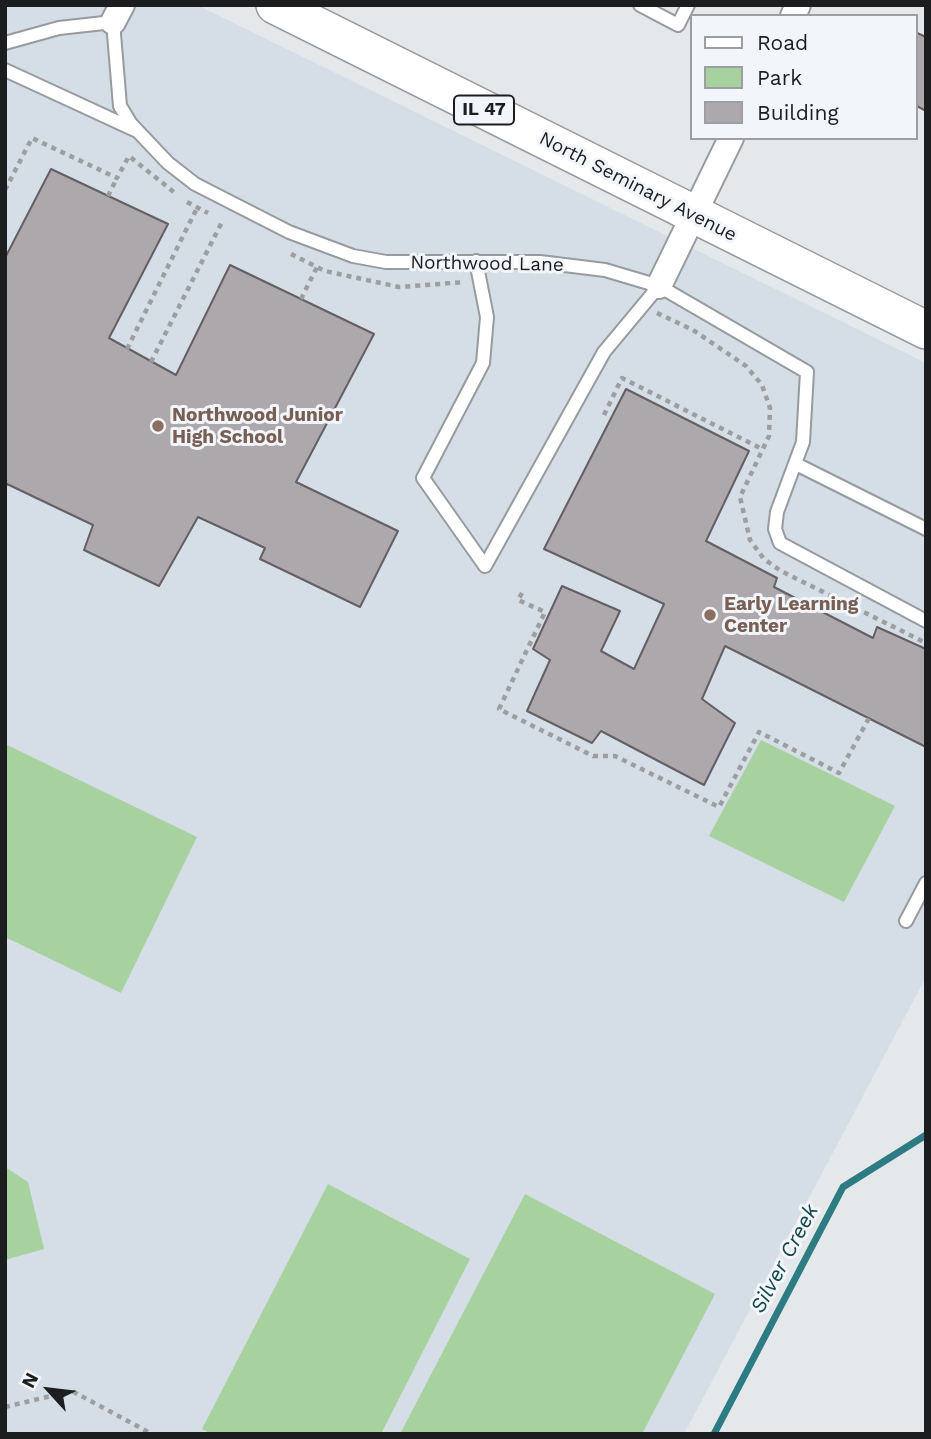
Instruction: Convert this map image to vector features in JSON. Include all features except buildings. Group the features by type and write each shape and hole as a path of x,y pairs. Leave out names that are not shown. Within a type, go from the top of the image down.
{"main road":[{"name":"North Seminary Avenue","path":"275,5 926,331"}],"street":[{"path":"659,286 731,140"}],"lane":[{"path":"640,5 678,24 688,5"},
{"path":"5,43 118,14"},
{"name":"Northwood Lane","path":"118,14 120,106 139,132 168,163 195,184 289,232 354,256 386,262 540,262 605,270 659,286 807,372 803,442 778,512 775,529 780,543 926,621"},
{"path":"5,70 139,132"},
{"path":"476,261 487,317 483,363 423,478 485,566 604,352 659,286"},
{"path":"796,464 926,529"},
{"path":"906,922 926,883"}],"path":[{"path":"108,196 117,178"},
{"path":"127,349 197,208"},
{"path":"151,362 223,220"},
{"path":"301,299 317,267"},
{"path":"604,415 622,378 762,449"},
{"path":"522,593 519,600 545,612 499,709 593,756 615,756 719,807 759,732 839,773 869,718"},
{"path":"5,1407 72,1391 152,1434"}],"shaded area":[{"path":"5,5 197,5 926,363 926,977 684,1434 5,1434"}],"green space":[{"path":"761,740 895,806 844,902 709,836"},
{"path":"5,744 197,837 121,993 5,937"},
{"path":"5,1167 28,1182 44,1249 5,1260"},
{"path":"328,1184 470,1259 381,1434 211,1434 202,1429"},
{"path":"525,1194 715,1294 642,1434 400,1434"}],"waterway":[{"name":"Silver Creek","path":"714,1434 843,1187 926,1135"}],"place":[{"name":"Northwood Junior High School","path":"158,426"},
{"name":"Early Learning Center","path":"710,615"}]}
